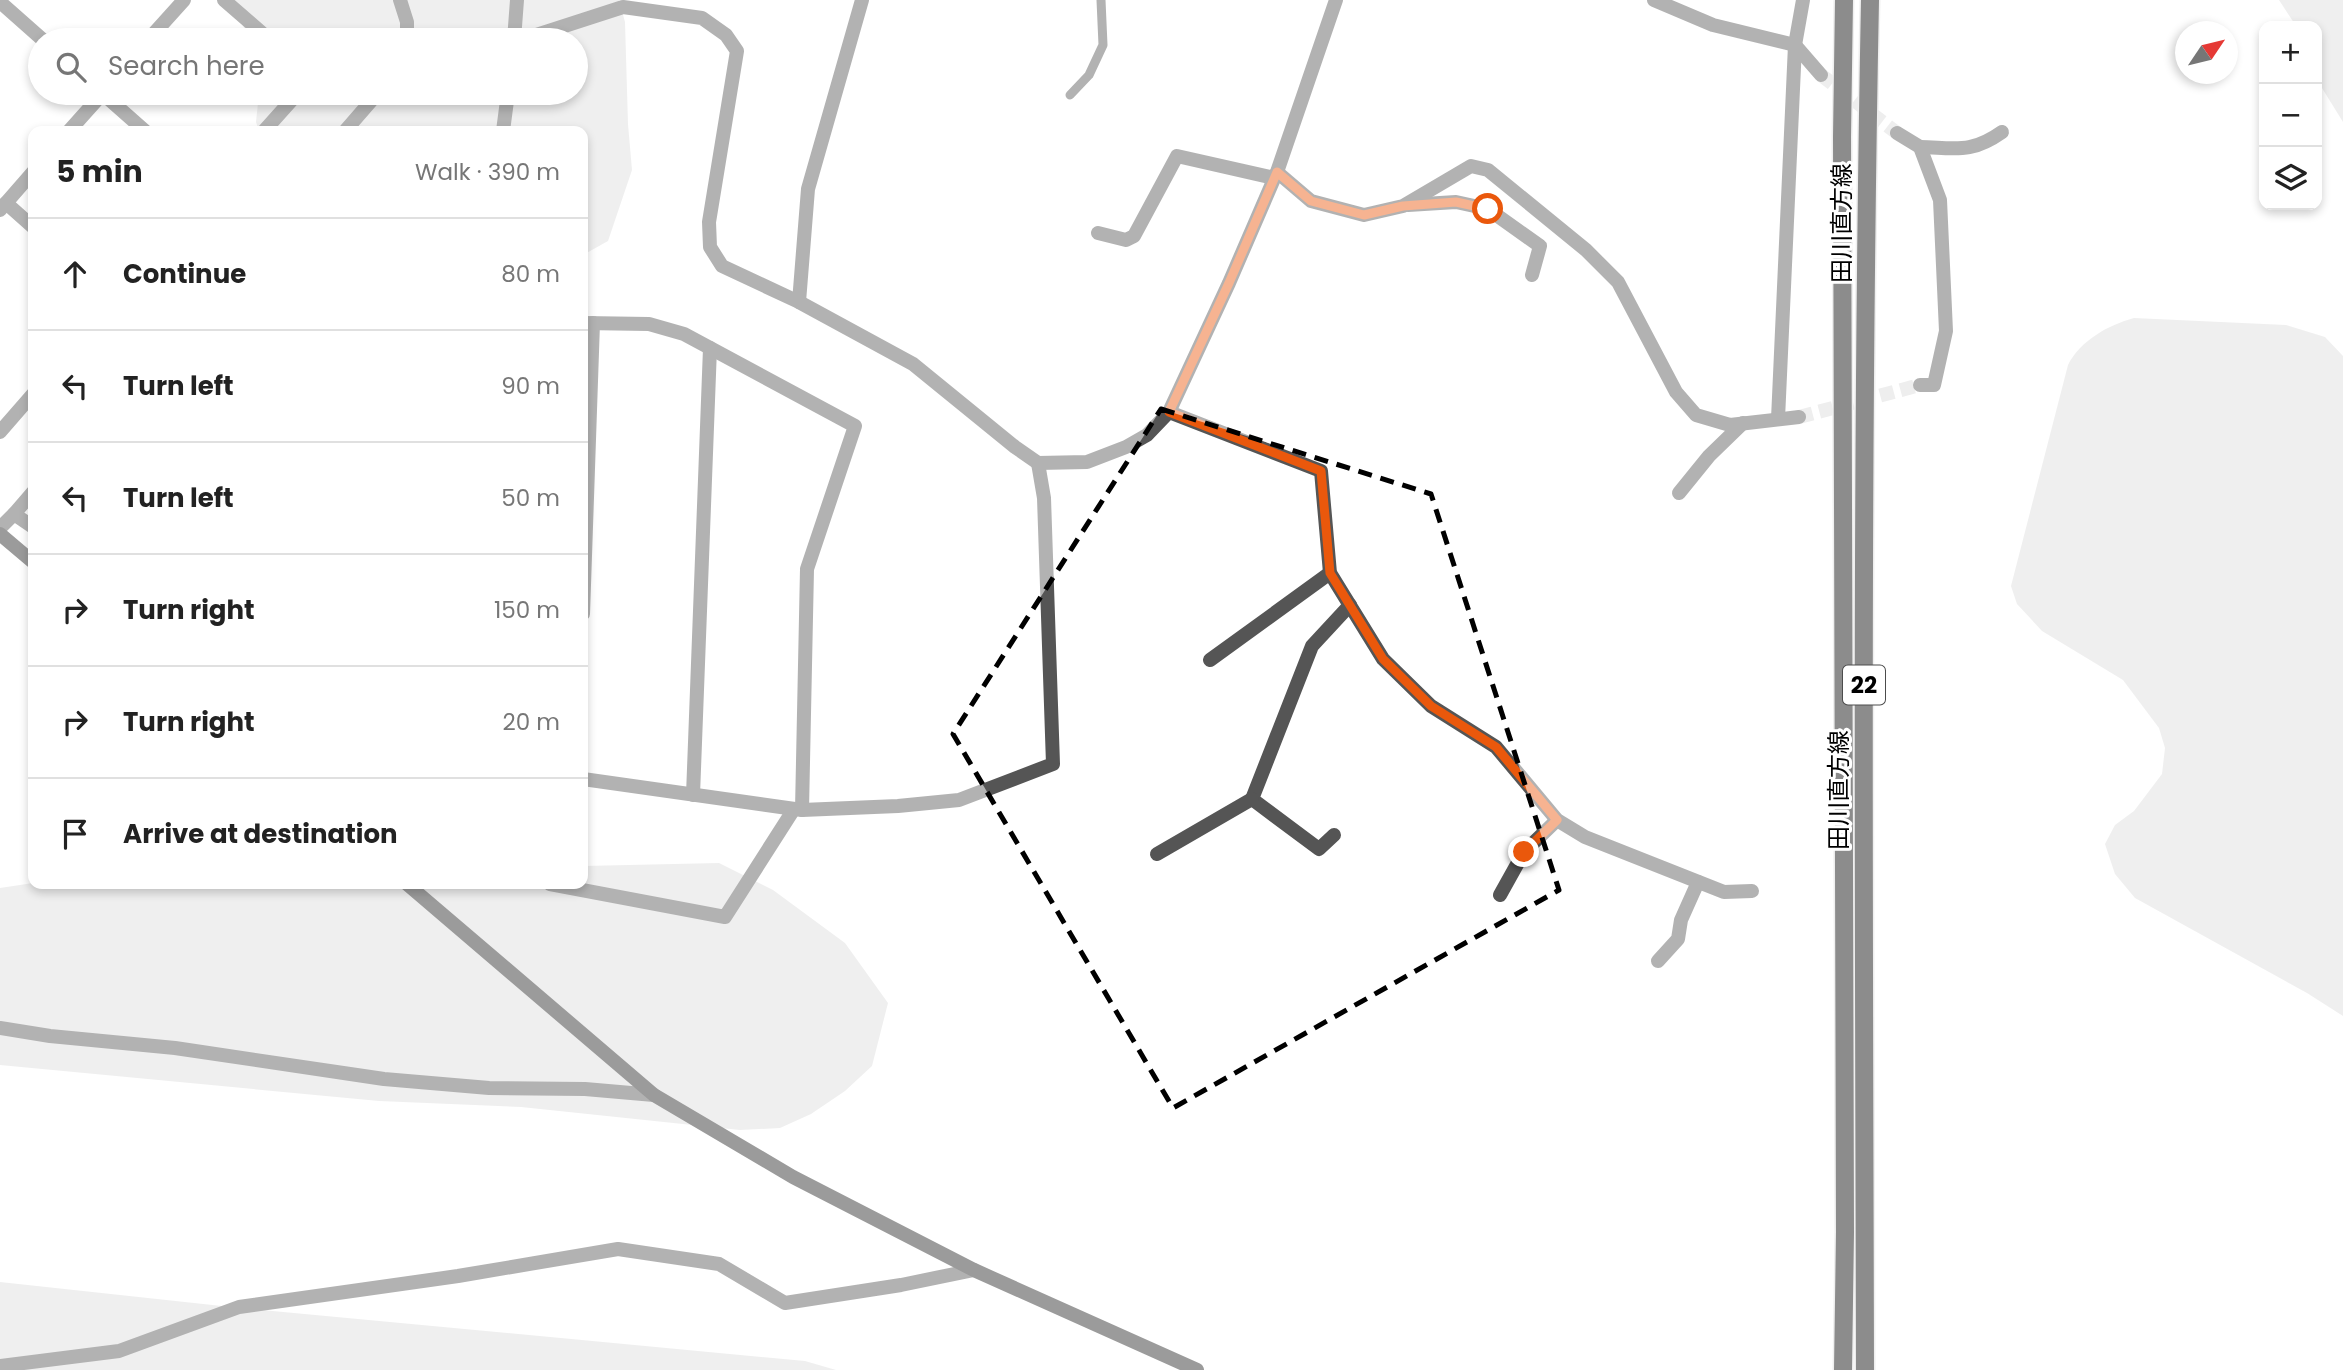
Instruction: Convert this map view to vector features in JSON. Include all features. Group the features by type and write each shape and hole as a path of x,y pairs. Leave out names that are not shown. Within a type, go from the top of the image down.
{"main road":[{"name":"田川直方線","path":"1843,1370 1844,0"},
{"name":"田川直方線","path":"1865,1370 1864,765 1870,0"}],"street":[{"path":"159,28 184,0"},
{"path":"224,0 256,28"},
{"path":"400,0 407,28"},
{"path":"515,28 517,0"},
{"path":"799,302 808,189 862,0"},
{"path":"558,28 623,7 702,19 726,35 737,51 709,222 710,247 722,266 799,302 913,364 1038,463 1087,462 1126,447 1147,435 1169,412 1229,283 1275,175 1336,0"},
{"path":"1654,0 1713,25 1795,45 1821,75"},
{"path":"1779,419 1795,45 1803,0"},
{"path":"0,2 29,28"},
{"path":"73,126 92,105"},
{"path":"116,105 139,126"},
{"path":"268,126 287,105"},
{"path":"349,126 368,105"},
{"path":"504,126 506,105"},
{"path":"1897,133 1920,147 1970,149 1985,144 2002,132"},
{"path":"1920,147 1940,200 1945,331 1934,385 1920,385"},
{"path":"1098,233 1126,240 1135,236 1177,156 1275,175 1311,201 1364,215 1403,206 1456,202 1488,209 1539,246 1532,275"},
{"path":"1403,206 1471,166 1488,170 1586,250 1618,282 1676,392 1696,415 1730,425 1799,417"},
{"path":"28,178 3,206 28,224"},
{"path":"576,889 724,917 798,809 807,569 855,426 684,334 649,324 588,323"},
{"path":"693,794 710,348"},
{"path":"0,432 28,400"},
{"path":"1169,412 1321,471 1330,573 1383,659 1431,706 1496,747 1557,820 1585,837 1724,892 1752,891"},
{"path":"1679,493 1709,456 1742,424"},
{"path":"588,780 798,809 898,806 959,800 1053,764 1044,498 1038,463"},
{"path":"0,528 28,498"},
{"path":"14,513 28,523"},
{"path":"0,534 28,558"},
{"path":"1210,660 1330,573"},
{"path":"1157,854 1252,799 1312,646 1350,605"},
{"path":"1252,799 1320,849 1334,835"},
{"path":"1500,895 1524,852 1557,820"},
{"path":"1658,961 1678,939 1681,920 1698,882"},
{"path":"413,889 654,1095 793,1177 974,1270 1197,1370"},
{"path":"0,1028 50,1036 175,1048 384,1079 489,1088 585,1089 654,1095"},
{"path":"0,1366 119,1351 239,1307 458,1276 618,1249 719,1264 785,1303 901,1285 974,1270"}],"lane":[{"path":"1070,94 1089,75 1103,45 1101,0"}],"highlighted area":[{"path":"1161,409 1431,494 1559,890 1173,1108 953,734"}],"shaded area":[{"path":"221,0 619,0 625,22 632,170 608,241 588,252 588,126 257,126 256,122 258,105 588,105 588,28 244,28"},
{"path":"2279,0 2343,0 2343,122 2322,88 2322,21 2293,21"},
{"path":"2134,318 2286,325 2325,337 2343,356 2343,1016 2307,993 2135,898 2115,874 2105,844 2115,825 2134,811 2162,774 2165,748 2159,728 2123,680 2042,631 2017,604 2011,586 2068,365 2087,341 2114,325"},
{"path":"719,863 773,890 845,943 888,1003 872,1066 845,1091 811,1114 780,1128 740,1130 521,1107 379,1101 0,1065 0,888 28,884 28,889 588,889 588,866"},
{"path":"0,1282 231,1307 805,1361 836,1370 0,1370"}],"tunnel":[{"path":"1821,75 1897,133"},
{"path":"1799,417 1920,385"}],"route":[{"path":"1488,209 1456,202 1403,206 1364,215 1311,201 1277,172 1169,412 1321,471 1330,573 1383,659 1431,706 1496,747 1557,820 1524,852"}]}
